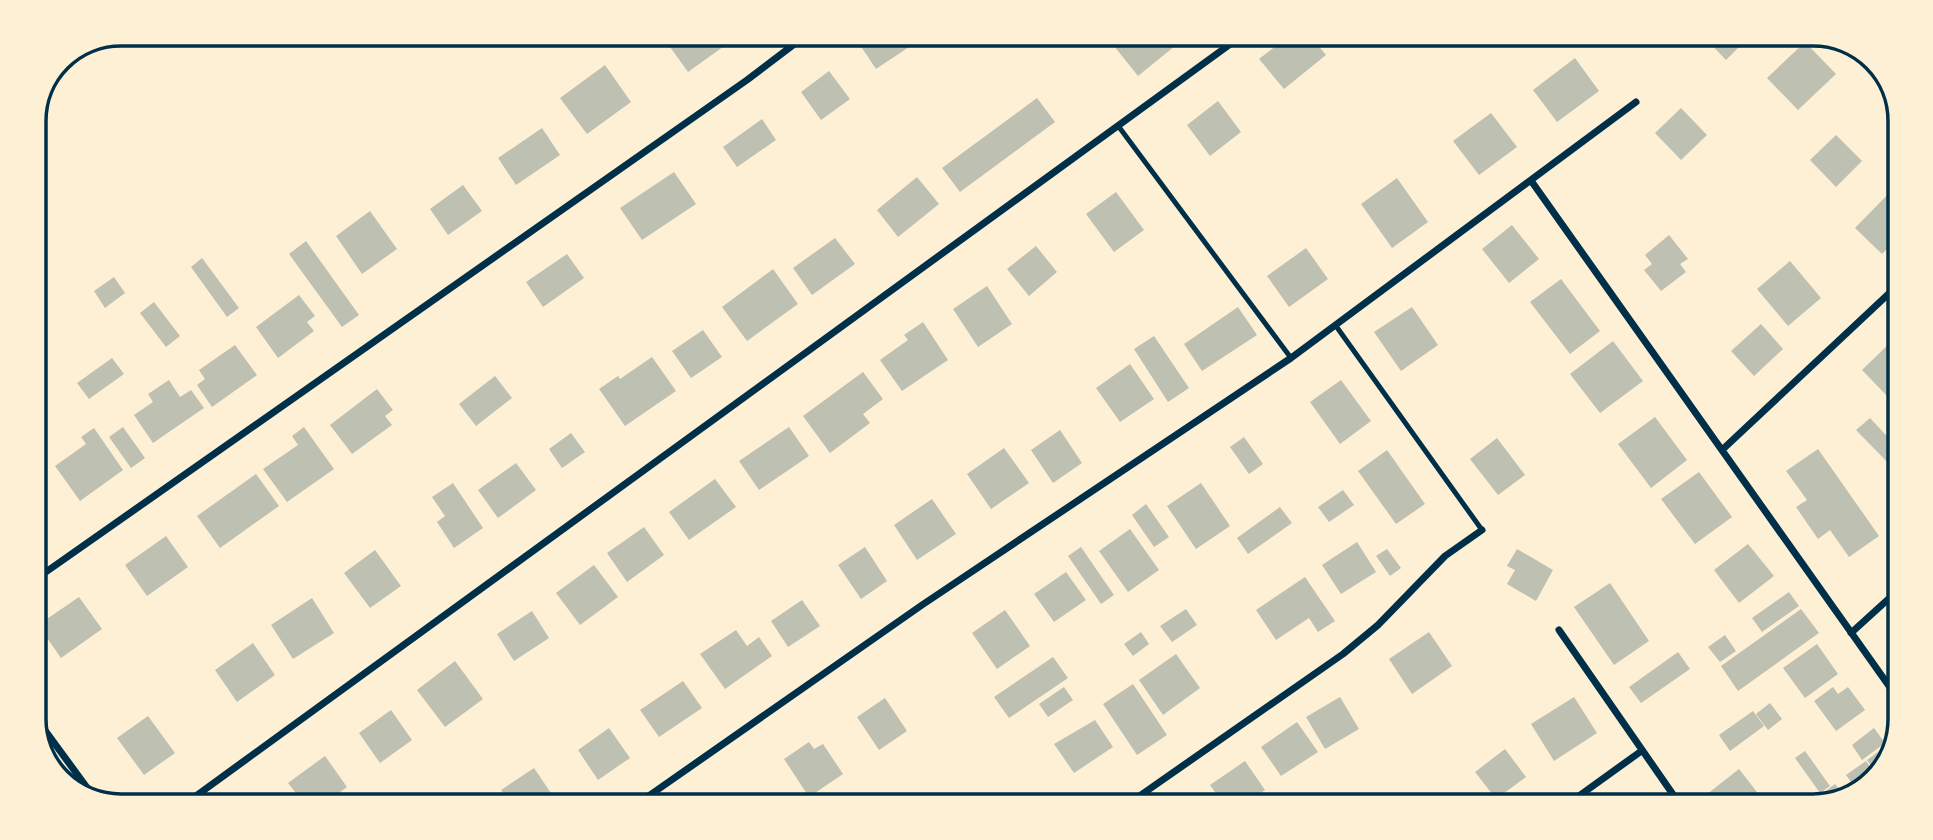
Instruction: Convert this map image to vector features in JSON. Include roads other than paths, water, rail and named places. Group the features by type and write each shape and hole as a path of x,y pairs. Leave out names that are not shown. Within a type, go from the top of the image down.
{"street":[{"path":"46,572 747,80 791,46"},
{"path":"199,794 1228,46"},
{"path":"651,794 910,613 1291,358 1532,182 1636,102"},
{"path":"1532,182 1888,685"},
{"path":"1722,450 1887,295"},
{"path":"1142,794 1343,654 1378,625 1445,556 1482,530"},
{"path":"1851,634 1888,600"},
{"path":"1559,631 1640,752 1672,794"},
{"path":"47,733 85,785"},
{"path":"1582,794 1640,752"}],"lane":[{"path":"1119,127 1291,358"},
{"path":"1336,326 1482,530"}]}
